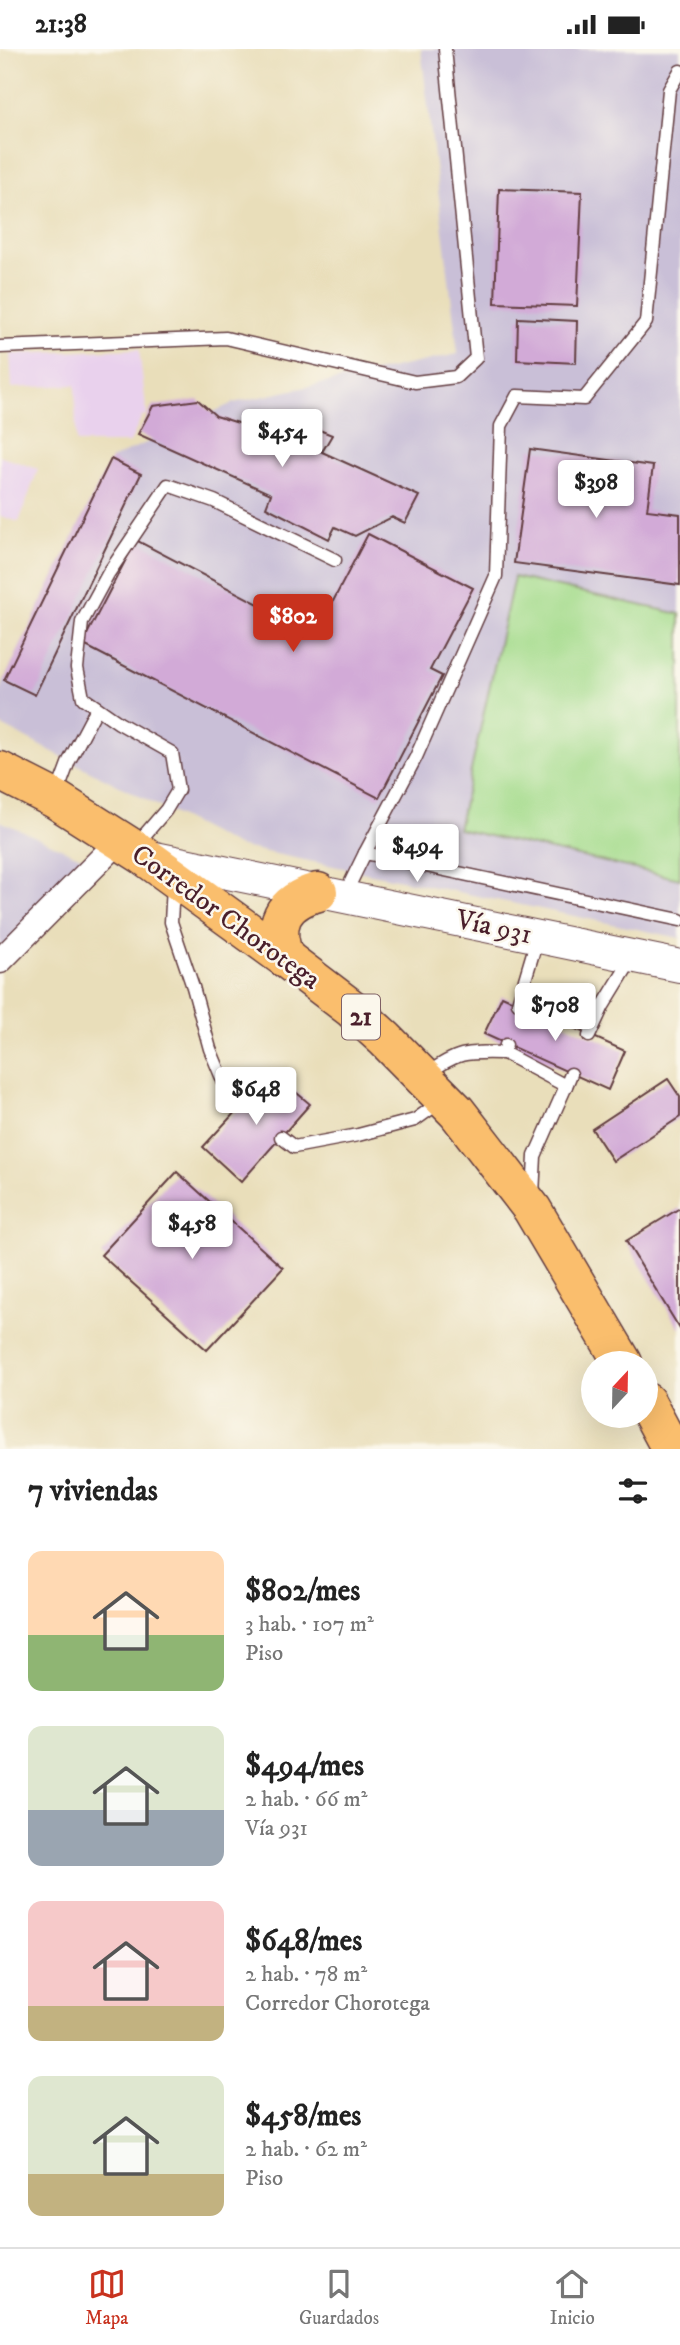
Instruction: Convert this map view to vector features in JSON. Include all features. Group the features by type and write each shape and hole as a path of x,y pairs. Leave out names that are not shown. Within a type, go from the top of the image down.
{"main road":[{"name":"Corredor Chorotega","path":"0,771 55,799 132,848 352,1009 434,1087 532,1209 616,1351"},
{"path":"285,958 279,945 278,930 282,916 291,904 304,896 330,894"},
{"path":"658,1420 673,1442"}],"street":[{"name":"Vía 931","path":"132,848 330,894 680,966"},
{"path":"0,961 132,848"}],"lane":[{"path":"0,347 226,338 415,382 456,377 476,358 445,49"},
{"path":"330,894 365,853 416,757 496,576 501,426 517,396 584,399 646,322 669,90 680,71"},
{"path":"132,848 166,810 178,790 172,753 83,698 78,668 82,622 108,574 168,485 214,501 335,560"},
{"path":"55,799 69,761 97,708"},
{"path":"365,853 680,920"},
{"path":"173,879 171,922 210,1049 229,1095 241,1104"},
{"path":"517,1003 538,936"},
{"path":"589,1036 603,1006 634,956"},
{"path":"281,1137 294,1147 358,1135 415,1120 434,1087 444,1060 464,1052 505,1049 568,1080 535,1156 532,1209"}],"shaded area":[{"path":"421,49 680,49 680,938 237,846 0,725 0,690 111,459 233,403 458,354"},
{"path":"139,349 147,415 142,416 130,443 76,443 75,385 12,388 10,354"},
{"path":"0,456 38,469 19,522 0,516"},
{"path":"0,821 92,862 0,953"}],"green space":[{"path":"514,577 680,614 680,879 458,829"}],"building":[{"path":"499,189 582,192 577,306 495,303"},
{"path":"518,318 577,321 576,363 517,360"},
{"path":"198,400 216,416 293,440 302,423 332,435 322,452 419,496 405,523 392,517 355,536 335,527 329,539 266,507 271,494 138,434 153,406"},
{"path":"530,449 653,466 647,510 680,514 680,585 514,563"},
{"path":"111,459 141,474 35,695 4,680"},
{"path":"368,534 473,588 430,670 442,676 379,798 82,644 136,540 316,634"},
{"path":"502,996 625,1051 608,1090 484,1034"},
{"path":"272,1072 310,1104 241,1182 203,1147"},
{"path":"668,1079 680,1097 680,1117 613,1161 592,1129"},
{"path":"177,1172 283,1268 207,1350 101,1255"},
{"path":"680,1208 680,1329 626,1241"}]}
